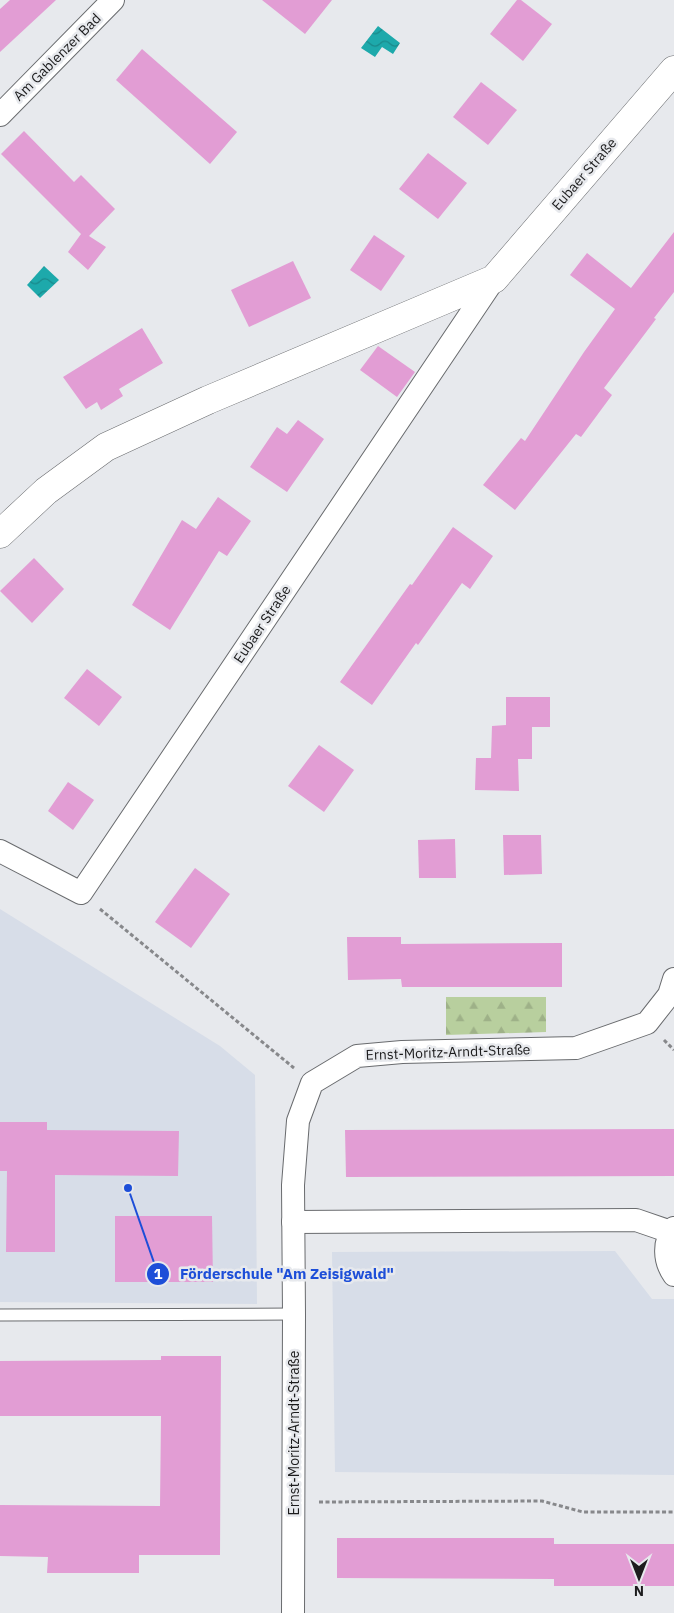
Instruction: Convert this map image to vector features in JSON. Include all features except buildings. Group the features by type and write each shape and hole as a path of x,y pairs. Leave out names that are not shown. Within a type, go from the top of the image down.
{"street":[{"name":"Am Gablenzer Bad","path":"0,115 113,0"},
{"name":"Eubaer Straße","path":"81,894 494,279 674,70"},
{"name":"Eubaer Straße","path":"0,534 46,491 106,447 208,400 494,279"},
{"path":"0,851 81,894"},
{"name":"Ernst-Moritz-Arndt-Straße","path":"293,1613 293,1185 298,1121 312,1083 357,1056 402,1052 576,1048 647,1022 670,995 674,980"},
{"path":"293,1222 636,1220 672,1230 666,1244 666,1256 674,1275"}],"lane":[{"path":"0,1315 294,1314"}],"path":[{"path":"81,894 312,1083"},
{"path":"293,1502 542,1501 583,1512 674,1512"}],"shaded area":[{"path":"0,909 220,1046 255,1075 257,1304 0,1302"},
{"path":"615,1251 652,1299 674,1299 674,1475 335,1472 332,1252"}],"green space":[{"path":"446,997 546,997 546,1032 446,1035"}],"water":[{"path":"378,26 400,43 393,54 382,47 375,57 361,48"},
{"path":"44,266 59,280 40,298 27,285"}],"place":[{"name":"Förderschule \"Am Zeisigwald\"","path":"128,1188"}]}
